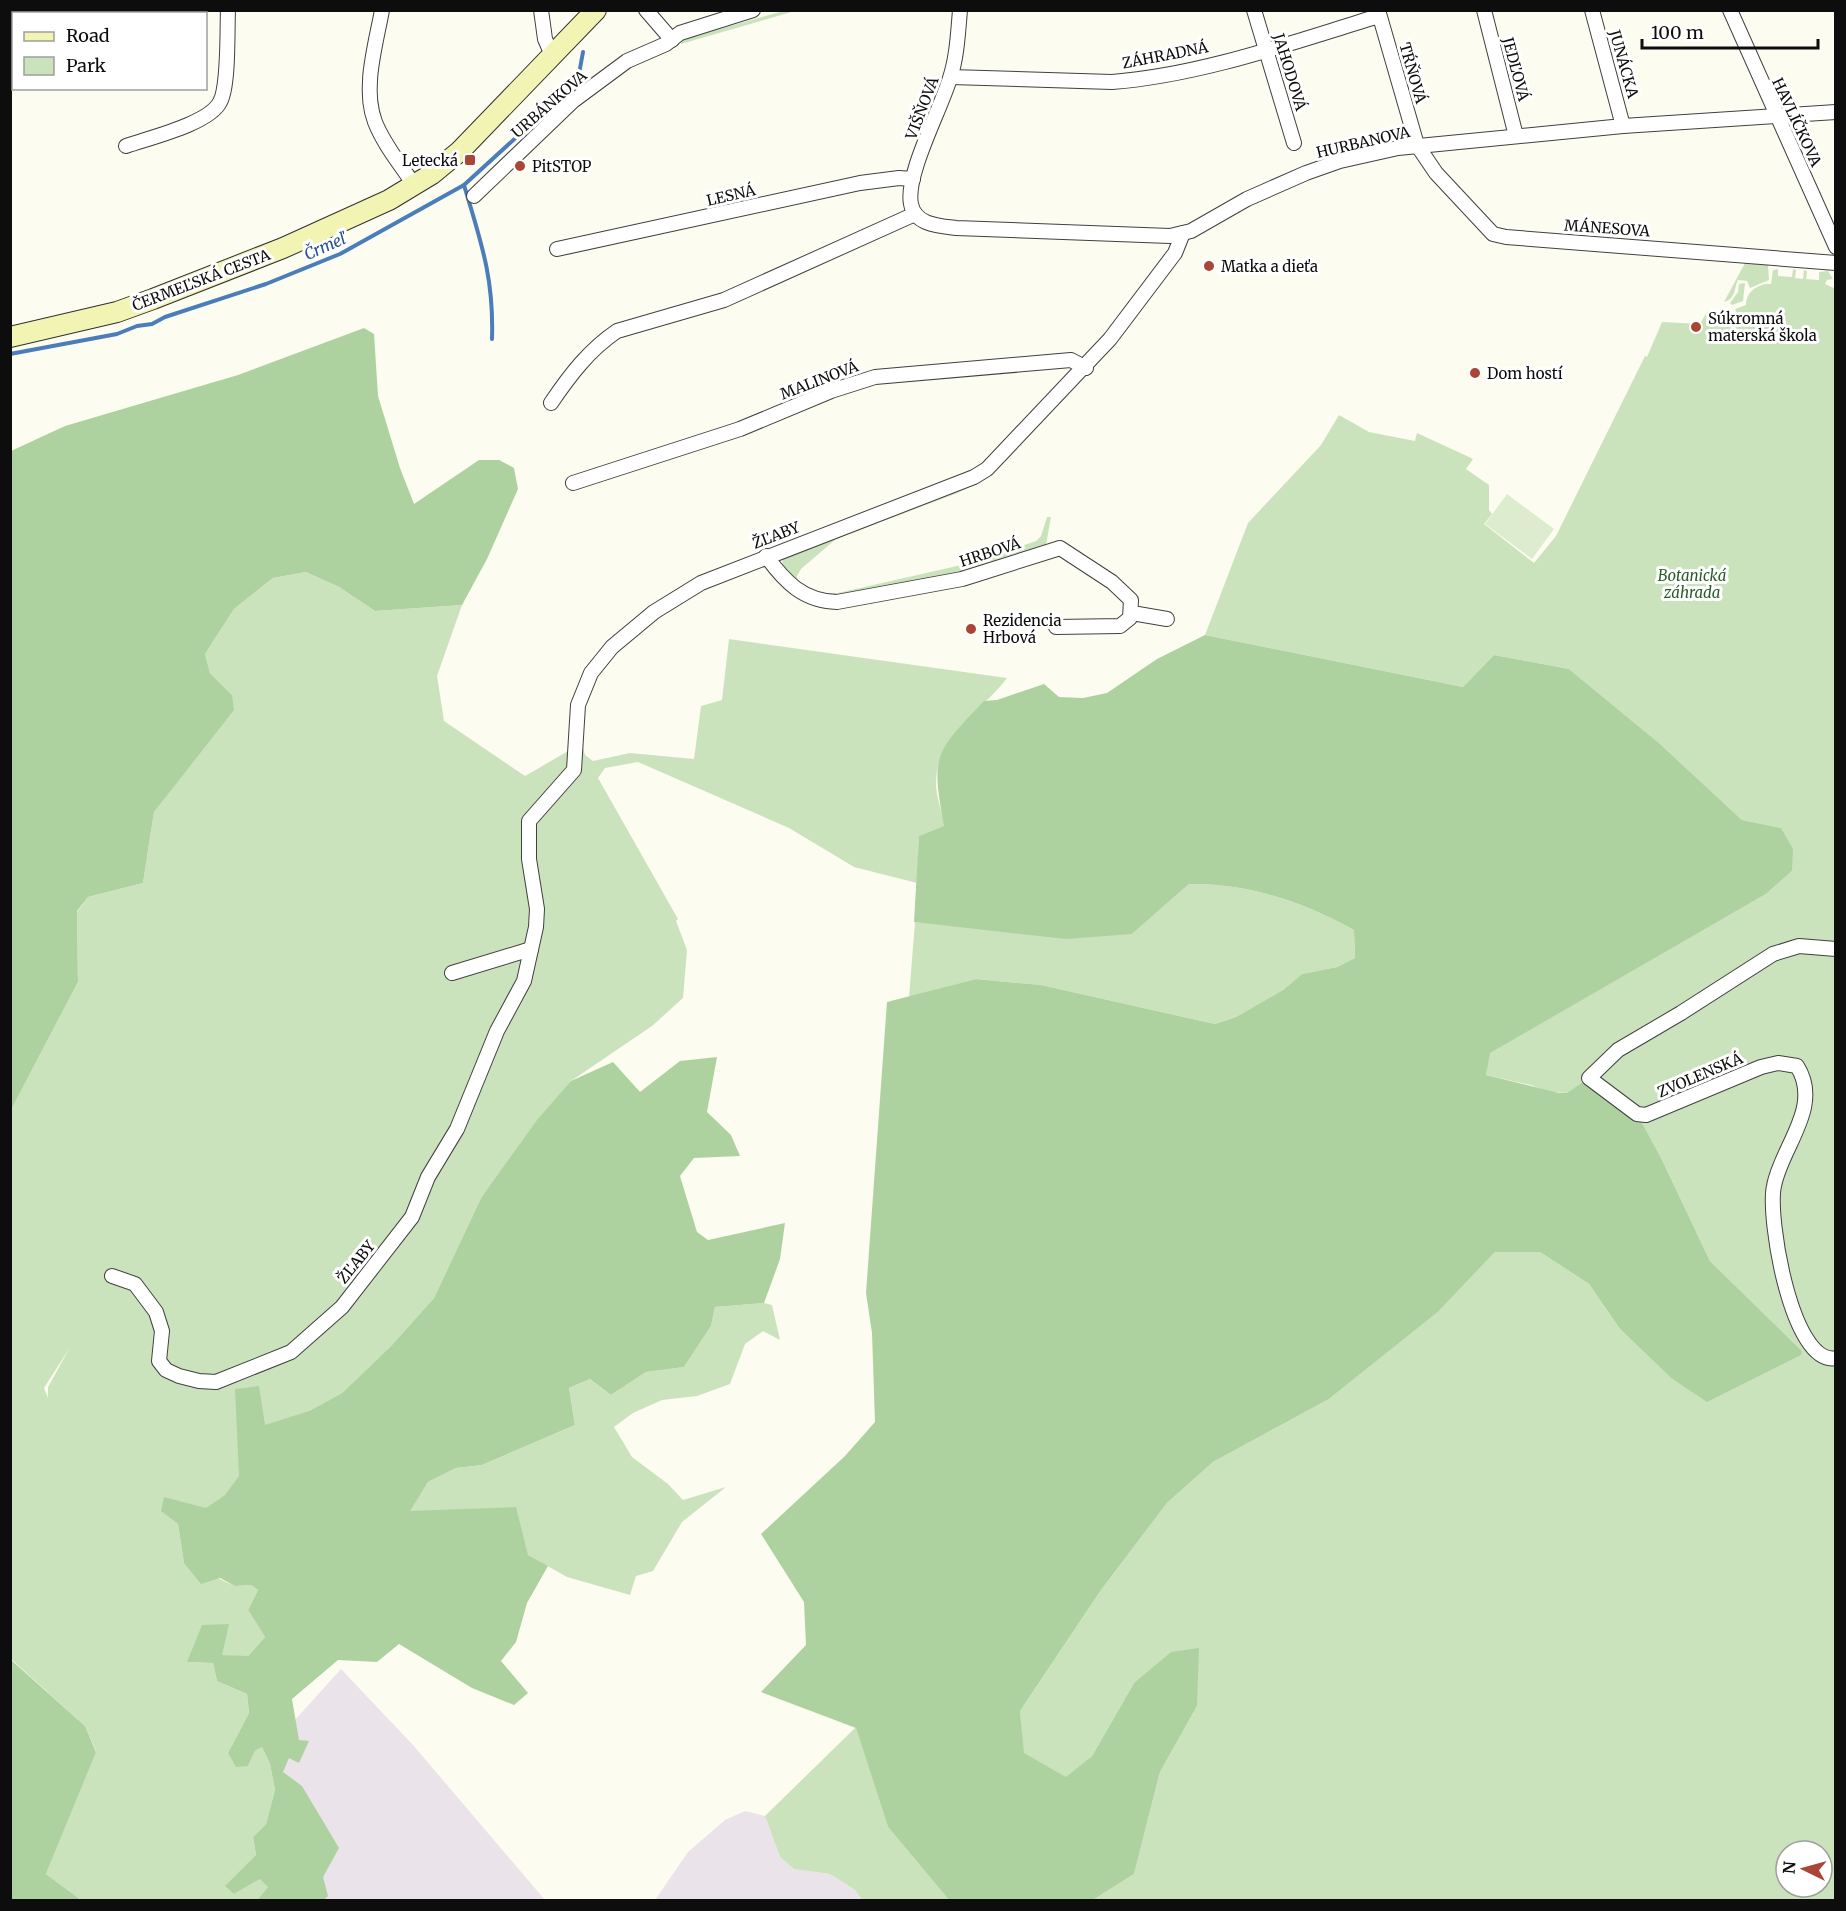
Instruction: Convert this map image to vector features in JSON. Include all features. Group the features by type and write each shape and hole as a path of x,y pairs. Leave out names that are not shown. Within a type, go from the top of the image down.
{"main road":[{"name":"ČERMEĽSKÁ CESTA","path":"12,332 117,312 153,299 346,221 414,186 460,151 596,10"}],"street":[{"path":"126,146 196,121 212,112 220,103 224,90 228,10"},
{"path":"382,10 370,82 371,106 380,133 414,186"},
{"path":"541,10 545,39 552,55"},
{"path":"646,10 672,40"},
{"name":"URBÁNKOVA","path":"474,196 573,101 627,61 672,40 680,33 753,10"},
{"name":"VIŠŇOVÁ","path":"915,214 911,206 913,179 951,77 960,10"},
{"name":"JAHODOVÁ","path":"1254,10 1294,143"},
{"name":"JEDĽOVÁ","path":"1484,10 1516,136"},
{"name":"JUNÁCKA","path":"1592,10 1623,126"},
{"name":"HAVLÍČKOVA","path":"1730,10 1836,247"},
{"name":"ZÁHRADNÁ","path":"951,77 1112,82 1138,80 1266,50 1378,13"},
{"name":"TŔŇOVÁ","path":"1378,13 1417,145"},
{"name":"HURBANOVA","path":"915,214 934,226 956,228 1154,237 1184,234 1264,191 1313,171 1340,161 1417,145 1623,126 1836,112"},
{"name":"MÁNESOVA","path":"1417,145 1436,173 1489,231 1499,236 1836,263"},
{"name":"LESNÁ","path":"557,249 860,183 899,178 913,179"},
{"path":"551,403 580,363 602,341 617,331 724,300 915,214"},
{"name":"ŽĽABY","path":"112,1276 135,1284 149,1300 162,1331 159,1361 166,1370 199,1381 216,1382 291,1352 342,1306 412,1217 428,1178 457,1128 497,1031 524,981 537,909 529,859 529,821 574,770 578,705 591,673 627,633 670,601 701,583 981,473 1086,368 1134,309 1174,253 1184,234"},
{"name":"MALINOVÁ","path":"573,483 740,429 831,391 875,377 1071,360 1086,368"},
{"name":"HRBOVÁ","path":"766,556 780,575 802,594 821,602 837,602 962,579 1060,548 1127,593 1131,600 1132,613"},
{"path":"1056,627 1115,628 1125,623 1132,613 1167,619"},
{"name":"ZVOLENSKÁ","path":"1836,949 1799,946 1773,954 1618,1050 1589,1078 1637,1114 1646,1115 1761,1067 1778,1063 1797,1066 1804,1083 1804,1104 1773,1188 1775,1224 1786,1287 1803,1332 1819,1356 1836,1358"},
{"path":"452,973 531,949"}],"shaded area":[{"path":"341,1669 413,1745 545,1900 312,1900 267,1751"},
{"path":"745,1811 765,1816 780,1857 794,1869 830,1874 855,1890 862,1900 655,1900 688,1852 725,1820"}],"green space":[{"path":"783,11 795,11 681,44 681,40"},
{"path":"1745,263 1768,265 1769,280 1750,288 1747,281 1738,280 1733,296 1724,302"},
{"name":"Botanická záhrada","path":"1778,269 1778,276 1792,277 1793,269 1796,270 1795,278 1803,279 1804,270 1807,271 1806,279 1819,280 1819,272 1828,271 1833,279 1827,280 1825,284 1836,289 1835,1900 1093,1900 1134,1874 1160,1772 1197,1706 1134,1683 1092,1756 1066,1778 1023,1753 1020,1711 1101,1590 1167,1503 1213,1462 1329,1399 1438,1312 1495,1252 1540,1252 1589,1284 1620,1329 1671,1378 1802,1351 1710,1261 1663,1162 1577,1087 1567,1093 1549,1092 1531,1085 1486,1075 1489,1053 1766,894 1792,871 1781,828 1742,820 1659,743 1569,669 1494,655 1463,687 1205,635 1248,523 1321,445 1339,415 1369,432 1415,441 1417,433 1473,459 1466,469 1489,485 1489,510 1492,514 1484,524 1534,563 1556,536 1645,356 1647,357 1662,322 1700,324 1708,310 1727,317 1737,313 1735,309 1746,305 1748,296 1754,289 1771,284 1773,270"},
{"path":"1745,283 1743,301 1732,305 1730,303 1738,292 1739,284"},
{"path":"364,328 374,334 378,396 400,468 414,504 479,460 499,460 514,468 518,489 487,559 462,605 375,611 339,587 306,572 273,578 234,609 205,654 210,673 232,695 234,710 154,812 143,883 88,897 77,911 78,982 11,1110 11,451 65,426 238,375"},
{"path":"978,483 836,539 801,569 797,576 798,583 815,594 838,593 979,561 1036,541 1041,536 1047,517 1051,517 1046,545 986,568 841,597 807,594 783,567 782,557"},
{"path":"1507,494 1554,529 1532,559 1485,524"},
{"path":"306,572 339,587 375,611 462,605 437,676 444,721 525,776 582,743 585,755 593,761 630,753 694,759 701,706 722,700 729,639 1007,678 963,723 945,748 939,763 936,785 945,826 919,836 917,883 854,867 789,828 638,762 605,768 598,778 678,919 676,921 687,950 683,998 652,1026 571,1081 481,1198 434,1298 391,1346 342,1393 309,1411 219,1524 162,1511 178,1524 184,1563 235,1586 251,1585 258,1590 248,1610 265,1637 247,1657 222,1655 188,1662 213,1663 217,1681 247,1694 249,1713 228,1753 248,1766 255,1751 262,1747 270,1764 275,1790 266,1824 253,1837 256,1855 234,1894 261,1878 268,1887 257,1900 81,1900 46,1874 96,1751 85,1726 11,1659 11,1110 78,982 77,912 88,897 143,883 154,812 194,759 232,695 210,673 205,654 234,609 273,578","holes":["69,1349 48,1387 48,1398 44,1388"]},
{"path":"1205,635 1463,687 1494,655 1569,669 1659,743 1742,820 1781,828 1793,849 1792,871 1766,894 1490,1053 1486,1075 1559,1093 1567,1093 1589,1078 1637,1114 1663,1162 1710,1261 1802,1351 1801,1355 1707,1402 1671,1378 1620,1329 1589,1284 1540,1252 1495,1252 1438,1312 1329,1399 1213,1462 1167,1503 1101,1590 1020,1711 1024,1753 1066,1777 1092,1756 1134,1683 1171,1652 1199,1648 1197,1706 1160,1772 1134,1874 1093,1900 949,1900 888,1827 856,1728 761,1692 806,1645 804,1602 761,1534 845,1456 875,1422 872,1333 866,1293 887,1002 976,979 1041,985 1215,1024 1236,1017 1283,990 1302,974 1337,967 1355,958 1354,930 1335,920 1274,896 1211,885 1189,884 1132,934 1066,939 914,922 919,836 944,826 938,784 940,756 955,732 984,701 997,700 1044,684 1059,697 1083,698 1107,693 1157,659"},
{"path":"1189,884 1254,891 1315,911 1354,930 1355,958 1337,967 1302,974 1283,990 1236,1017 1215,1024 1041,985 976,979 909,997 915,922 971,927 1132,934"},
{"path":"717,1057 707,1112 731,1135 740,1156 694,1158 680,1176 697,1232 708,1240 785,1223 780,1259 764,1303 715,1307 711,1326 684,1367 646,1372 611,1395 590,1379 569,1388 575,1425 482,1465 456,1468 428,1482 410,1511 516,1507 528,1555 548,1566 527,1603 516,1642 501,1661 528,1693 514,1705 472,1688 399,1644 377,1662 338,1660 292,1699 299,1740 309,1741 299,1763 289,1758 283,1772 302,1786 339,1848 323,1877 328,1896 324,1900 257,1900 268,1887 260,1879 234,1894 225,1886 256,1855 253,1837 266,1824 275,1790 270,1764 262,1747 255,1751 248,1766 236,1767 228,1753 249,1713 247,1694 217,1681 213,1663 187,1662 202,1625 229,1624 222,1655 248,1656 265,1637 248,1610 258,1590 251,1585 235,1586 220,1578 201,1584 184,1563 178,1524 161,1511 164,1497 206,1508 225,1495 239,1476 235,1389 259,1386 265,1425 309,1411 342,1393 391,1346 434,1298 481,1198 537,1120 571,1081 613,1062 640,1092 680,1061"},
{"path":"764,1303 772,1305 780,1340 763,1331 745,1344 730,1384 697,1396 662,1400 633,1413 614,1427 632,1457 668,1484 683,1500 726,1487 682,1522 653,1571 636,1576 630,1595 567,1577 528,1555 409,1511 428,1482 456,1468 482,1465 575,1425 569,1388 590,1379 611,1395 646,1372 684,1367 711,1326 715,1307"},
{"path":"10,1659 85,1726 96,1752 46,1874 81,1900 11,1900"},
{"path":"856,1727 888,1827 949,1900 862,1900 855,1890 830,1874 794,1869 780,1857 765,1816"}],"waterway":[{"name":"Črmeľ","path":"10,354 117,334 137,326 152,324 165,317 266,284 340,254 464,185 567,91 579,74 583,52"},
{"path":"464,185 489,278 492,339"}],"place":[{"name":"Letecká","path":"470,160"},
{"name":"PitSTOP","path":"520,166"},
{"name":"Matka a dieťa","path":"1209,266"},
{"name":"Súkromná materská škola","path":"1696,327"},
{"name":"Dom hostí","path":"1475,373"},
{"name":"Rezidencia Hrbová","path":"971,629"}]}
